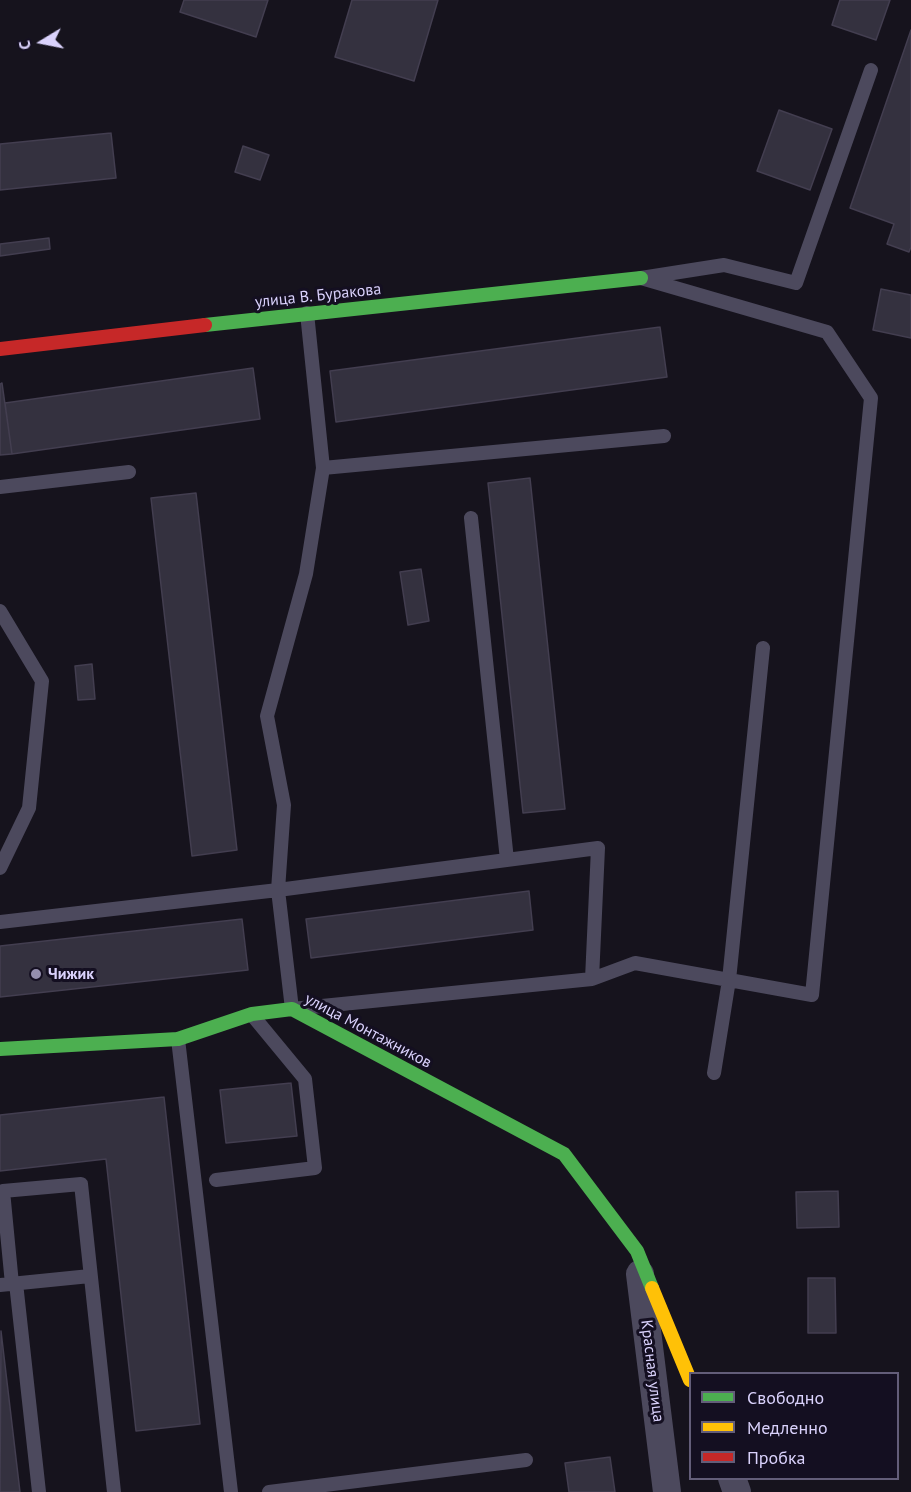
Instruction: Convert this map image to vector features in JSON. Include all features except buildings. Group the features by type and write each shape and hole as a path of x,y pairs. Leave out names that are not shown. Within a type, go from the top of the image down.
{"street":[{"name":"улица В. Буракова","path":"0,349 307,313 641,278"},
{"name":"улица Монтажников","path":"0,1049 178,1039 252,1014 292,1009 564,1154"},
{"name":"Красная улица","path":"564,1154 637,1251 689,1378"},
{"name":"Красная улица","path":"637,1251 667,1492"}],"lane":[{"path":"641,278 724,265 796,283 871,70"},
{"path":"307,313 322,468 306,574 267,716 284,805 278,890 292,1009 592,979 635,963 812,994 871,398 827,332 641,278"},
{"path":"322,468 664,436"},
{"path":"0,487 129,472"},
{"path":"471,518 507,860"},
{"path":"0,610 42,681 29,808 0,868"},
{"path":"714,1073 729,980 763,648"},
{"path":"0,922 278,890 598,848 592,979"},
{"path":"216,1180 315,1167 305,1079 252,1014"},
{"path":"178,1039 231,1492"},
{"path":"39,1492 9,1284 3,1191 81,1184 114,1492"},
{"path":"9,1284 90,1276"},
{"path":"269,1492 526,1460"}],"traffic: fast":[{"path":"205,325 641,278"},
{"path":"0,1049 178,1039 252,1014 292,1009 564,1154 637,1251 652,1288"}],"traffic: slow":[{"path":"652,1288 689,1378"}],"traffic: jam":[{"path":"0,349 205,325"}],"place":[{"name":"Чижик","path":"36,974"}]}
